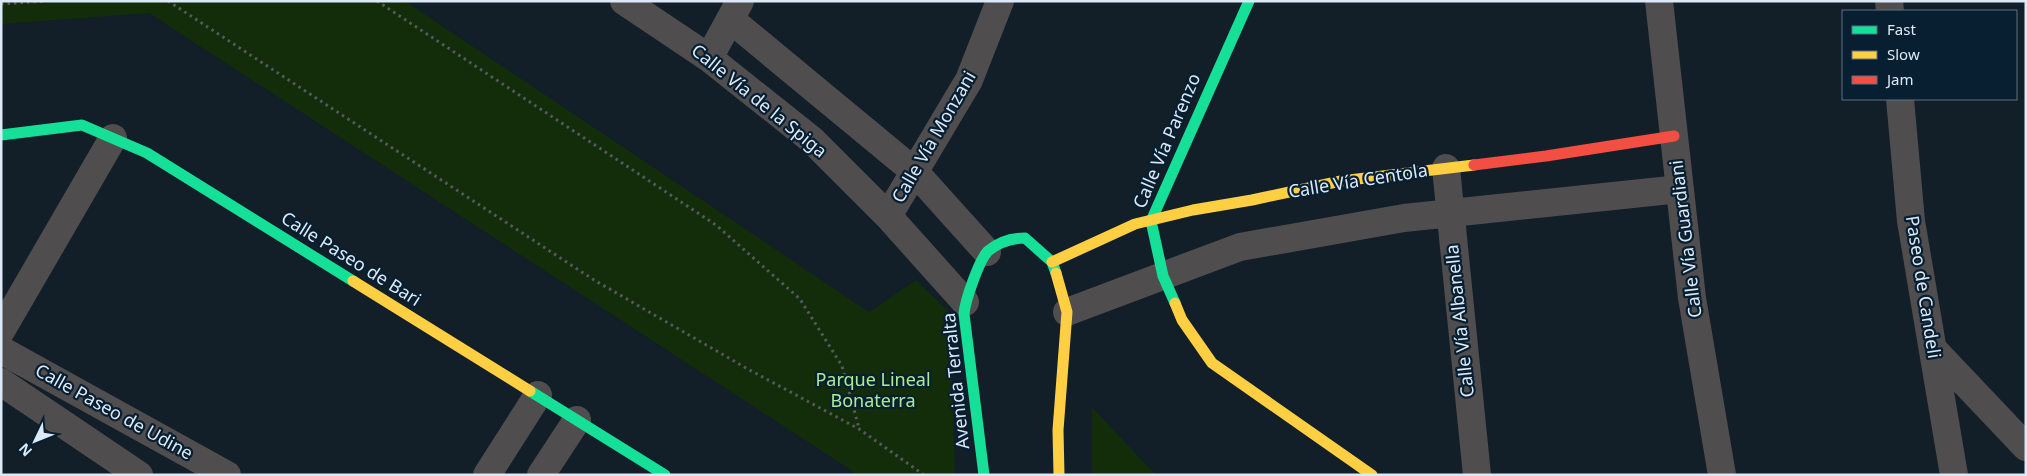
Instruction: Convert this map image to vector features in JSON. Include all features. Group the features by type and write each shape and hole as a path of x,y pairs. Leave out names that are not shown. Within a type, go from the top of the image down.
{"street":[{"name":"Calle Vía de la Spiga","path":"624,1 709,58 812,140 888,216 965,302"},
{"name":"Calle Vía Monzani","path":"888,216 969,80 1000,1"},
{"name":"Calle Vía Parenzo","path":"1249,1 1151,220 1163,276 1182,320 1212,362 1372,475"},
{"name":"Calle Vía Guardiani","path":"1659,1 1692,298 1722,475"},
{"path":"709,58 735,10 915,172 987,252 1010,238 1025,238 1052,262 1062,286 1067,312 1058,430 1059,475"},
{"name":"Paseo de Candeli","path":"1900,100 1911,221 1954,475"},
{"name":"Calle Paseo de Bari","path":"1,135 82,126 147,153 666,475"},
{"name":"Calle Vía Centola","path":"1052,262 1135,224 1193,210 1252,200 1340,181 1546,156 1674,136"},
{"path":"1,331 113,138"},
{"name":"Calle Vía Albanella","path":"1446,168 1477,475"},
{"path":"1067,312 1240,247 1404,218 1450,212 1680,190"},
{"name":"Avenida Terralta","path":"984,475 964,314 965,302 970,288 987,252"},
{"path":"1932,349 2026,447"},
{"name":"Calle Paseo de Udine","path":"1,350 227,475"},
{"name":"Calle Paseo de Udine","path":"1,382 139,475"},
{"path":"487,475 538,396"},
{"path":"541,475 577,420"}],"path":[{"path":"1,4 46,1"},
{"path":"168,1 594,280 746,368 859,429 924,475"},
{"path":"377,1 716,225 800,299 842,366 859,429"}],"green space":[{"name":"Parque Lineal Bonaterra","path":"1,1 405,1 869,312 916,280 950,313 955,475 855,475 851,470 149,13 1,24"},
{"path":"1092,407 1154,473 1157,475 1092,475"}],"traffic: fast":[{"path":"1175,303 1163,276 1151,221 1249,1"},
{"path":"1,135 82,125 147,153 353,281"},
{"path":"984,475 964,314 973,281 988,251 1001,243 1020,238 1025,238 1052,262 1056,273"},
{"path":"530,391 665,475"}],"traffic: slow":[{"path":"1052,262 1135,224 1193,210 1252,200 1341,181 1474,165"},
{"path":"1056,273 1067,312 1058,430 1059,475"},
{"path":"353,281 530,391"},
{"path":"1175,303 1182,320 1212,363 1372,475"}],"traffic: jam":[{"path":"1474,165 1674,136"}]}
